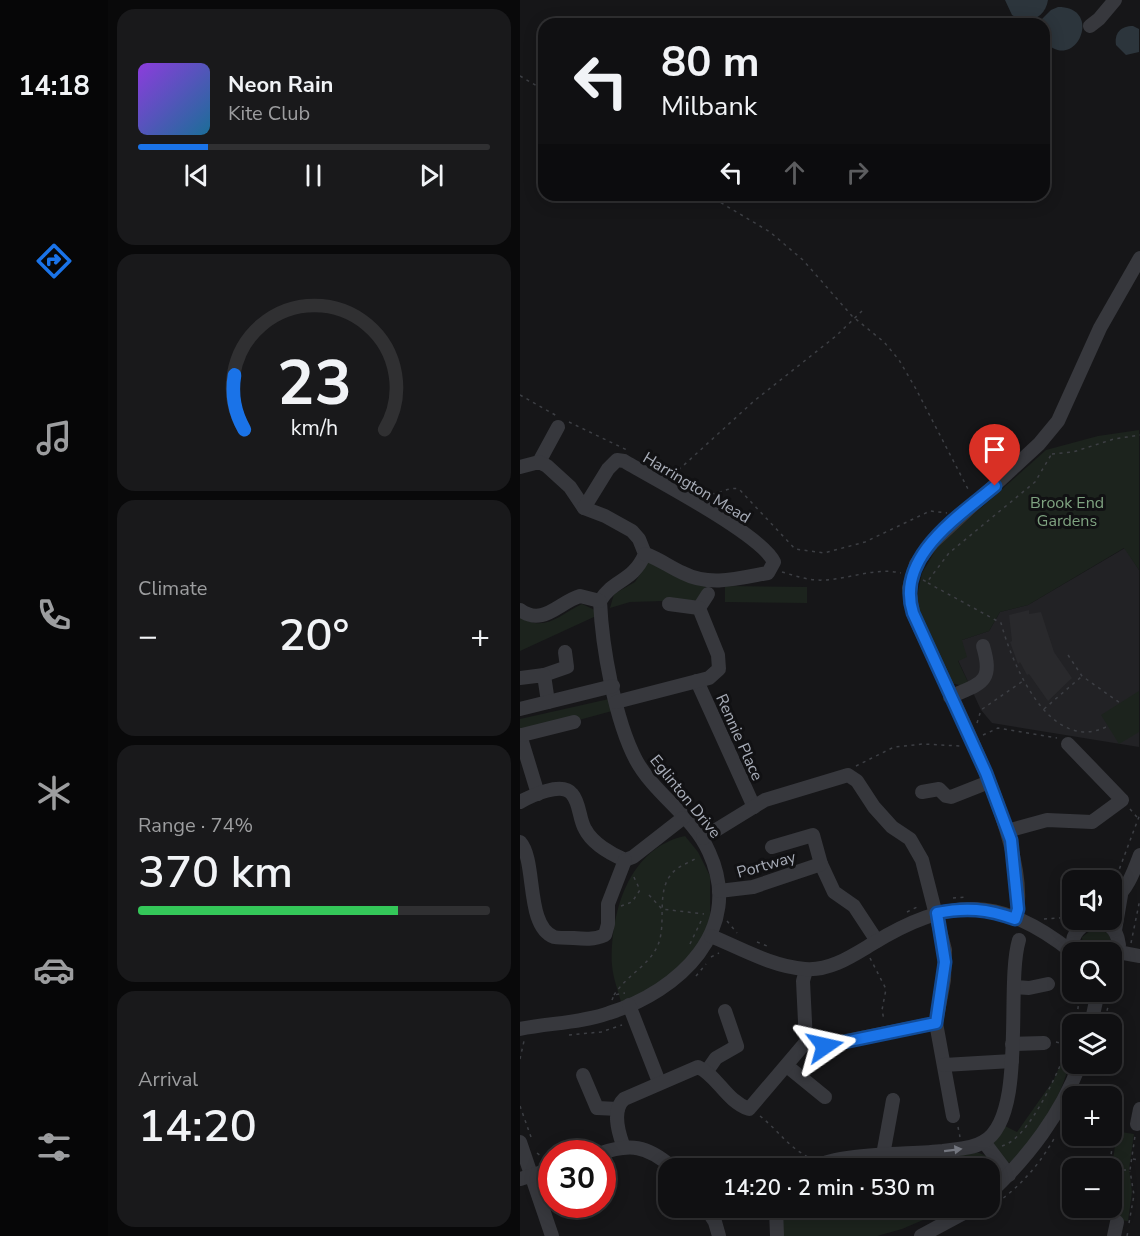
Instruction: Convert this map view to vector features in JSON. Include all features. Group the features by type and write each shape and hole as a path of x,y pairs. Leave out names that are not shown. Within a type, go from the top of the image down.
{"street":[{"path":"1090,26 1115,0"},
{"path":"1015,919 1018,909 1018,888 1007,831 989,782 913,613 910,597 912,576 916,564 932,542 1039,444 1057,421 1100,328 1140,258"},
{"path":"539,462 558,428"},
{"name":"Harrington Mead","path":"584,508 608,469 617,460 624,461 671,478 772,557 774,562 772,569"},
{"path":"520,467 539,462 559,474 584,508 605,516 632,531 639,539 644,554 632,575 609,589 600,602 580,596 541,616 532,616 520,610"},
{"path":"644,554 666,562 684,574 703,580 727,581 768,573 772,569"},
{"path":"699,608 708,594"},
{"name":"Eglinton Drive","path":"521,1029 589,1018 627,999 671,982 697,959 710,936 711,915 719,891 716,869 706,845 637,761 616,702 600,602"},
{"path":"669,604 699,608"},
{"path":"616,702 715,675 720,663 699,608"},
{"path":"950,697 980,684 987,676 988,664 983,646"},
{"path":"520,678 544,675 567,667 565,652"},
{"path":"544,675 548,702"},
{"name":"Rennie Place","path":"697,681 754,807"},
{"path":"520,709 613,686"},
{"path":"538,794 521,735 574,722"},
{"path":"1007,831 1047,820 1092,822 1122,800 1068,744"},
{"path":"706,845 754,807 779,795 814,787 848,775 857,781 874,807 892,827 910,838 922,860 935,907 945,962 936,1023 952,1116"},
{"path":"922,792 939,789 946,796 951,797 989,782"},
{"path":"520,802 558,789 573,794 584,828 590,837 624,863"},
{"path":"520,842 526,849 530,885 545,930 554,937 597,939 605,934 608,924 608,904 624,863 683,818"},
{"name":"Portway","path":"772,848 813,835 834,892 854,906 877,941"},
{"path":"1122,890 1132,876 1140,855"},
{"name":"Portway","path":"719,891 753,887 822,864"},
{"path":"710,936 755,955 806,970 830,966 935,907 991,910 1046,932 1062,944"},
{"path":"1046,932 1062,927"},
{"path":"1115,930 1125,956"},
{"path":"987,1146 1006,1109 1012,1061 1014,987 1019,940"},
{"path":"623,1145 618,1109 624,1099 698,1067 707,1071 724,1092 740,1106 749,1109 806,1042 803,981 806,970"},
{"path":"1014,987 1029,988 1048,984"},
{"path":"627,999 659,1082"},
{"path":"707,1071 716,1058 737,1046 725,1011"},
{"path":"806,1042 825,1046 936,1023"},
{"path":"1012,1044 1044,1043"},
{"path":"944,1065 1012,1061"},
{"path":"787,1065 825,1097"},
{"path":"1000,1183 1043,1136 1075,1074"},
{"path":"583,1075 597,1108 618,1109"},
{"path":"883,1155 893,1100"},
{"path":"1137,1124 1140,1109"},
{"path":"526,1142 526,1177 552,1236"},
{"path":"616,1148 623,1145 654,1154 659,1158"},
{"path":"866,1158 987,1146"},
{"path":"987,1146 1009,1175"},
{"path":"712,1218 719,1236"},
{"path":"921,1236 938,1232 958,1218"}],"path":[{"path":"520,76 538,86"},
{"path":"722,201 770,232 803,260 855,319 884,342 899,360 970,487 969,494"},
{"path":"671,478 754,401 862,311"},
{"path":"520,395 585,431 601,435 628,449 630,453 624,461"},
{"path":"927,582 949,553 1035,482 1051,455 1073,452 1114,439 1140,435"},
{"path":"701,491 710,495 730,487 739,489 795,549 824,553 865,542 930,511 949,513"},
{"path":"772,569 808,579 826,580 882,571 912,576 927,582 1001,623 1007,645 1024,680 1043,710 1064,725 1086,733 1108,726"},
{"path":"1068,655 1082,676 1120,703"},
{"path":"1043,710 1082,676"},
{"path":"980,736 977,724 981,710 1024,680"},
{"path":"1119,870 1140,814"},
{"path":"611,1004 614,995 625,980 652,956 658,945 664,892 671,875 706,845"},
{"path":"608,904 628,905 640,890 635,876 624,863"},
{"path":"649,895 662,909 711,915 730,922 738,935"},
{"path":"902,915 935,907 964,896 973,897"},
{"path":"1106,1014 1118,970 1125,956 1140,899"},
{"path":"689,947 711,915"},
{"path":"1039,918 1062,919"},
{"path":"754,941 772,949"},
{"path":"870,958 886,988 882,1010 886,1033"},
{"path":"614,995 627,999"},
{"path":"520,1059 525,1038 521,1029"},
{"path":"987,1146 1013,1143 1054,1082 1062,1062"},
{"path":"520,1106 526,1142"},
{"path":"749,1109 777,1130 788,1146 803,1158"},
{"path":"952,1116 959,1131 962,1149"},
{"path":"1127,1236 1134,1195 1130,1170 1137,1124 1116,1123 1110,1168 1130,1170"},
{"path":"529,1155 536,1152 538,1154"},
{"path":"1132,1159 1140,1160"},
{"path":"1116,1229 1123,1170"},
{"path":"754,1218 776,1233"}],"shaded area":[{"path":"1005,0 1048,0 1039,16 1018,18 1012,15"},
{"path":"1058,7 1072,10 1080,17 1082,27 1080,37 1066,50 1055,49 1050,45 1050,18 1043,18"},
{"path":"1133,26 1139,29 1139,52 1126,55 1116,45 1116,37 1122,29"},
{"path":"1125,548 1139,570 1139,747 992,723 981,710 958,660 962,640 989,631 1000,612 1028,605"}],"green space":[{"name":"Brook End Gardens","path":"1139,430 1139,570 1124,548 1028,605 1000,612 989,631 962,640 967,657 958,661 968,682 962,686 952,683 922,621 917,596 922,573 938,546 1046,450 1098,436"},
{"path":"649,561 709,583 696,600 630,602 610,608 614,594 635,582"},
{"path":"725,586 807,587 807,603 725,602"},
{"path":"582,604 595,610 596,616 520,651 520,617 537,623 545,623"},
{"path":"1139,691 1139,732 1119,744 1101,715"},
{"path":"609,699 612,711 520,736 520,719"},
{"path":"685,836 698,852 710,876 710,923 683,970 622,1006 612,965 612,945 619,905 626,886 636,869 649,854 665,843"},
{"path":"1091,930 1100,930 1108,933 1112,942 1082,942 1082,937"},
{"path":"1062,1061 1062,1074 1066,1074 1054,1103 1037,1132 1017,1159 1008,1163 993,1144 993,1138 1003,1125 1017,1132 1053,1081"},
{"path":"1122,1132 1134,1134 1129,1169 1132,1192 1128,1221 1119,1220 1122,1218 1122,1158 1113,1158 1115,1146 1122,1146"},
{"path":"974,1151 990,1158 899,1158"},
{"path":"780,1218 928,1218 877,1236 781,1236"}],"building":[{"path":"1029,610 1029,614 1041,612 1054,652 1072,678 1048,701 1029,674 1027,675 1020,662 1018,664 1010,642 1012,641 1009,615"}],"route":[{"path":"825,1046 936,1023 945,962 945,950 937,913 961,908 991,910 1015,919 1018,909 1018,888 1011,840 986,773 913,613 909,588 916,564 932,542 995,486"}]}
